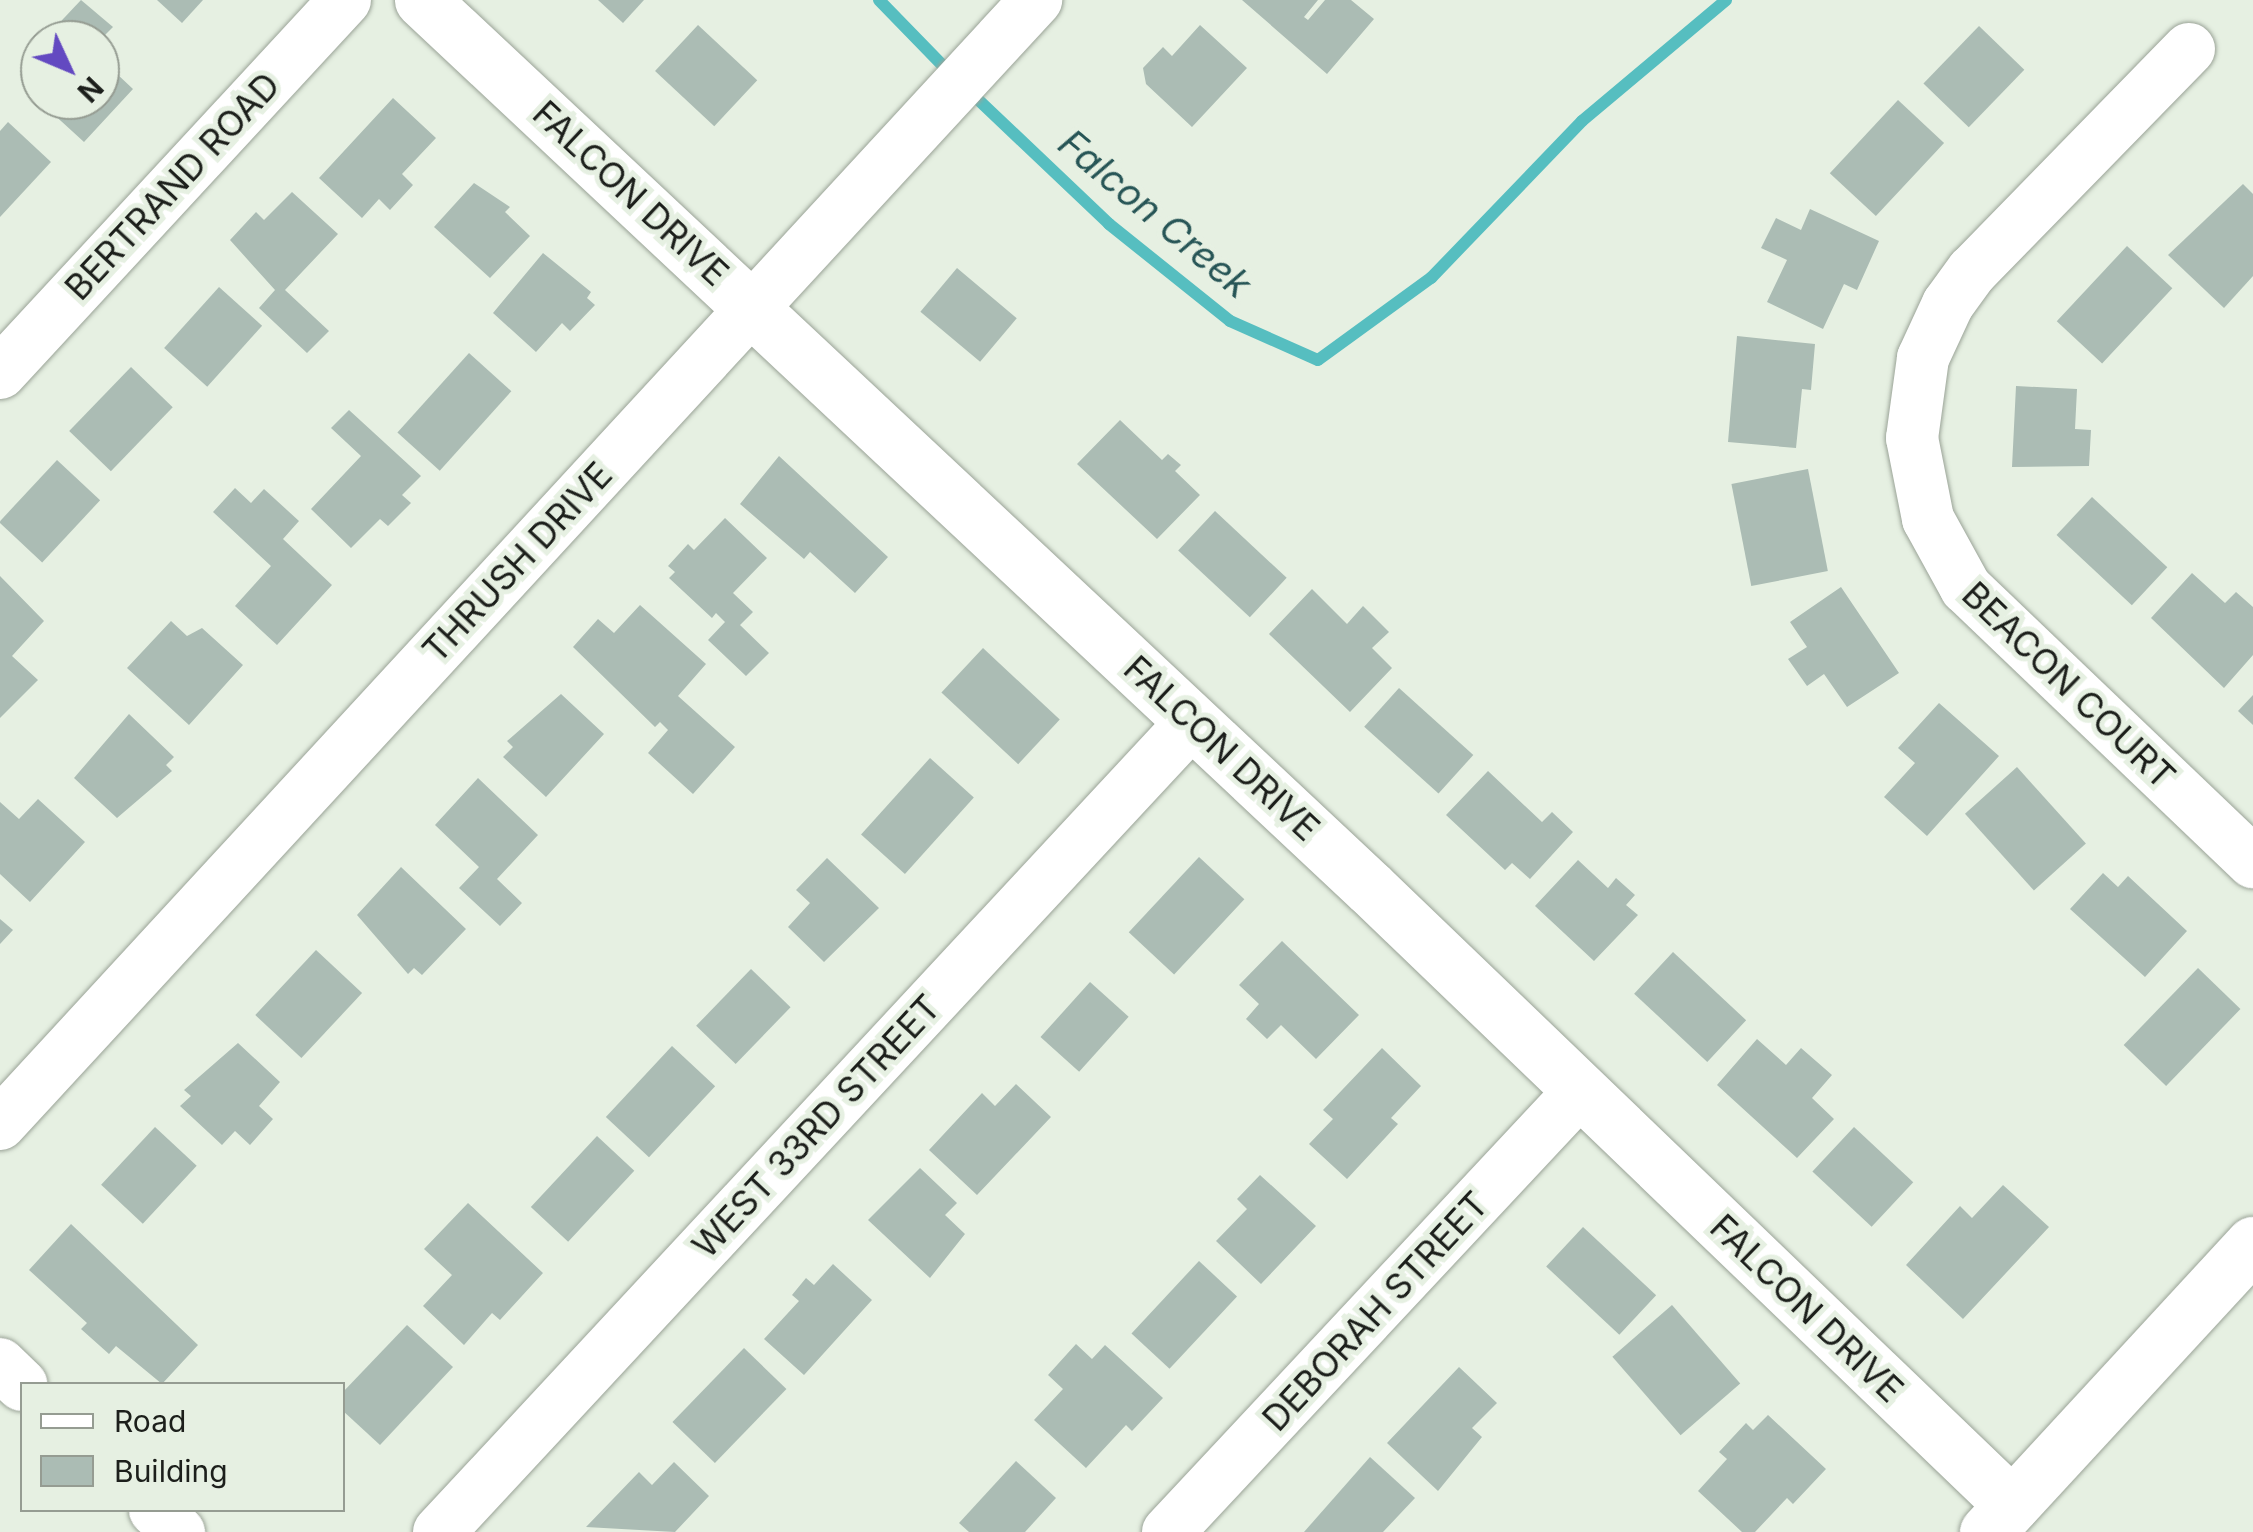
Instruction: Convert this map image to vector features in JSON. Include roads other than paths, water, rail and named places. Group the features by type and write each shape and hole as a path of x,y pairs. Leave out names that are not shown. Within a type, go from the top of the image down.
{"street":[{"name":"BERTRAND ROAD","path":"0,373 345,0"},
{"name":"FALCON DRIVE","path":"422,0 1582,1090 1999,1519"},
{"name":"THRUSH DRIVE","path":"0,1124 1036,0"},
{"name":"BEACON COURT","path":"2189,49 1972,271 1948,304 1922,358 1912,438 1928,519 1966,588 2253,862"},
{"name":"WEST 33RD STREET","path":"439,1532 1193,721"},
{"name":"DEBORAH STREET","path":"1168,1532 1582,1090"},
{"path":"1999,1519 2253,1244"},
{"path":"0,1364 20,1383"},
{"path":"157,1512 179,1532"}],"waterway":[{"name":"Falcon Creek","path":"879,0 953,76"},
{"name":"Falcon Creek","path":"968,90 1109,224 1230,321 1318,360 1431,278 1582,121 1726,0"}]}
